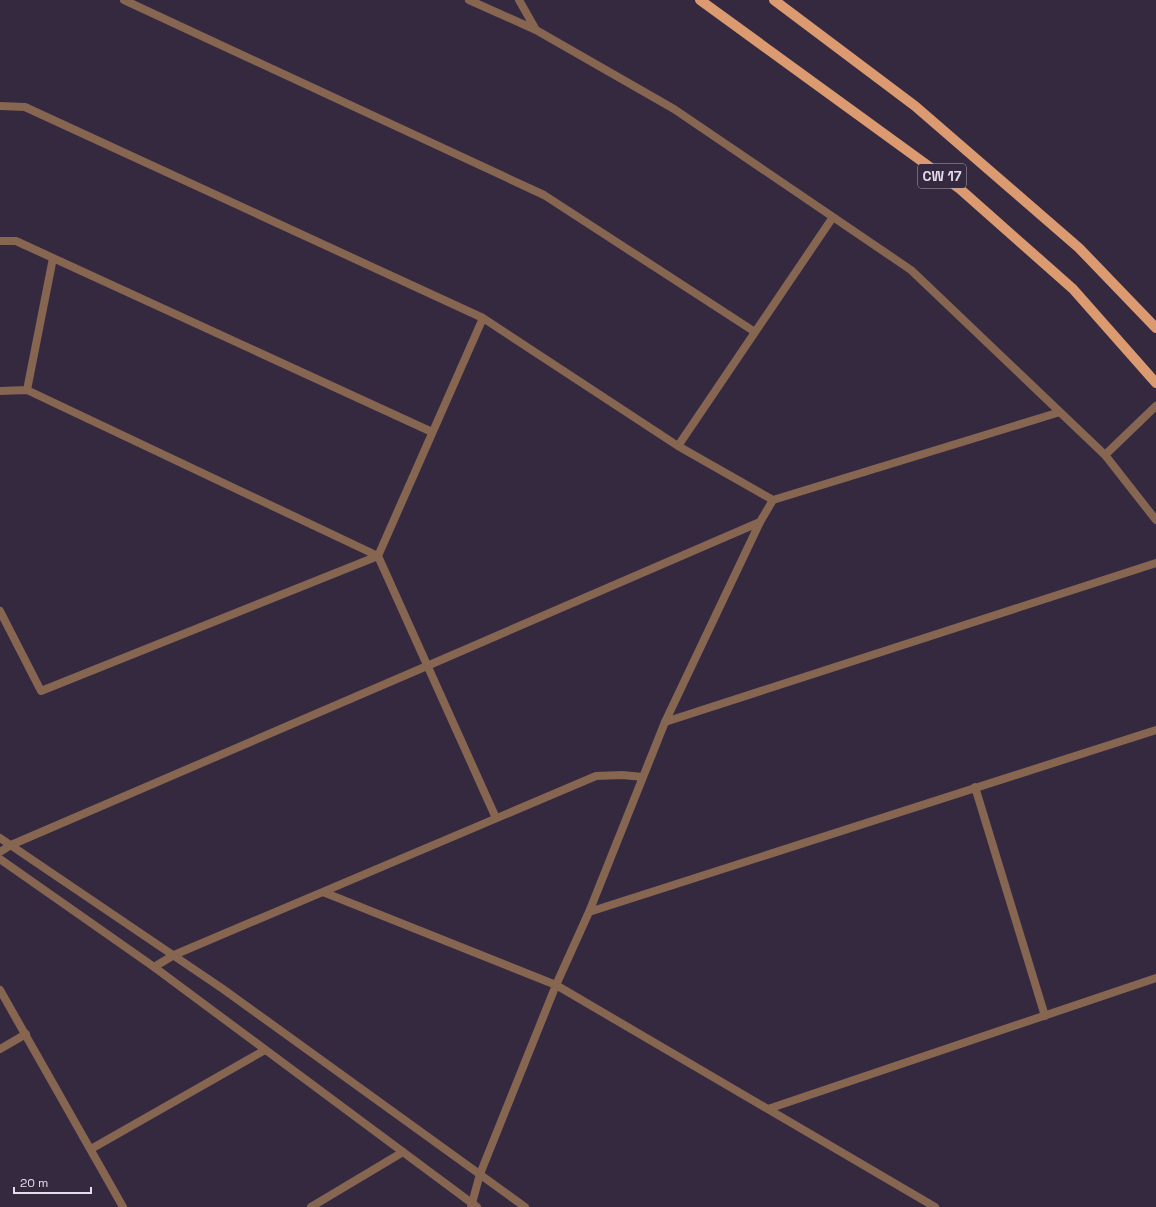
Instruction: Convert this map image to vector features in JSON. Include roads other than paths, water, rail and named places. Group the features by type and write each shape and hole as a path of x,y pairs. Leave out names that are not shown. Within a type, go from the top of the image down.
{"main road":[{"name":"CW 17","path":"700,0 960,189 1073,289 1156,383"},
{"name":"CW 17","path":"774,0 926,116 1079,248 1156,328"}],"street":[{"path":"124,0 544,194 755,332"},
{"path":"469,0 536,30 674,109 911,270 1105,455 1156,520"},
{"path":"519,0 536,30"},
{"path":"0,106 25,107 483,318 678,446 773,500"},
{"path":"678,446 833,217"},
{"path":"0,241 16,241 432,432"},
{"path":"28,390 53,258"},
{"path":"0,611 41,691 378,556 483,318"},
{"path":"0,391 28,390 378,556 496,818"},
{"path":"1105,455 1156,406"},
{"path":"0,860 154,967 403,1152 473,1206 480,1174 556,985 589,912 665,722 760,522 773,500 1060,412"},
{"path":"0,852 10,845 760,522"},
{"path":"665,722 1156,563"},
{"path":"589,912 1156,730"},
{"path":"154,967 174,955 596,776 643,776"},
{"path":"976,787 1044,1016"},
{"path":"0,838 223,989 525,1207"},
{"path":"323,892 556,985 935,1207"},
{"path":"768,1109 1156,978"},
{"path":"0,990 123,1207"},
{"path":"0,1049 26,1034"},
{"path":"91,1149 265,1050"},
{"path":"311,1207 403,1152"}]}
